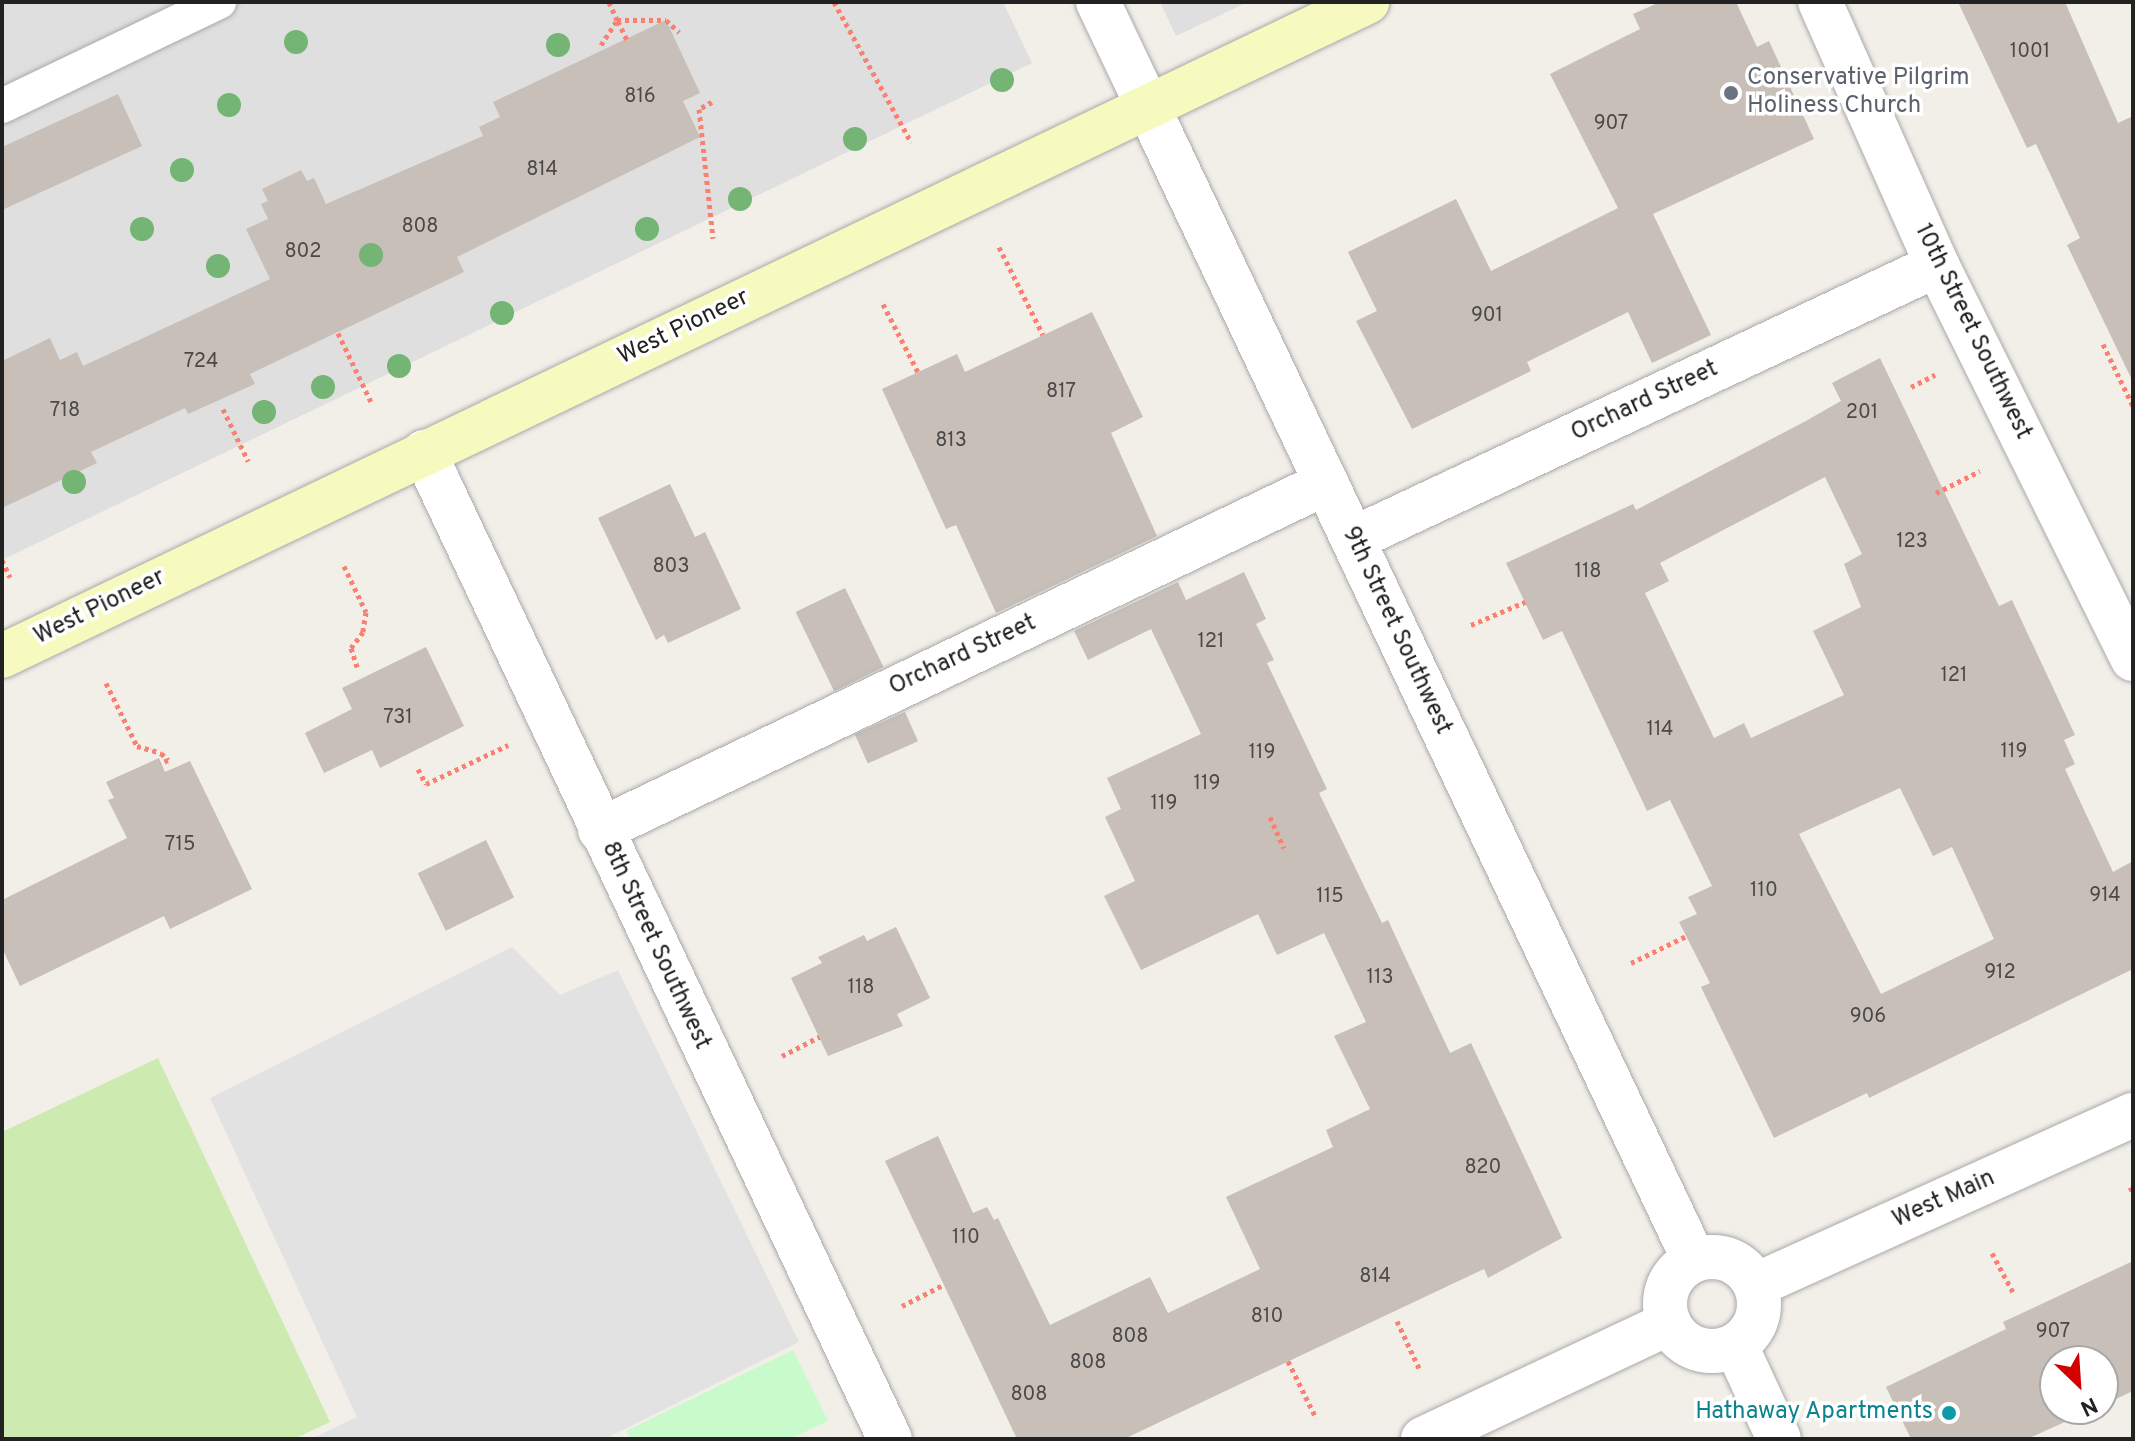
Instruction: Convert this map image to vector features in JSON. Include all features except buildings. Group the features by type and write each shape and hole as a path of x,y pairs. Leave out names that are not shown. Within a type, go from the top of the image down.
{"main road":[{"name":"West Pioneer","path":"2,656 1367,2"}],"street":[{"name":"9th Street Southwest","path":"1098,2 1694,1260"},
{"name":"10th Street Southwest","path":"1820,2 1937,265 2133,659"},
{"name":"Orchard Street","path":"1353,539 1937,265"},
{"name":"8th Street Southwest","path":"424,452 890,1439"},
{"name":"Orchard Street","path":"600,830 1326,483"},
{"name":"West Main","path":"1756,1285 2133,1115"},
{"path":"1730,1259 1756,1285 1757,1319 1736,1346 1717,1351 1697,1349 1669,1323 1668,1287 1694,1260 1730,1259"},
{"path":"1423,1439 1669,1323"},
{"path":"1736,1346 1779,1439"}],"lane":[{"path":"2,106 219,2"}],"path":[{"path":"609,2 627,40"},
{"path":"834,2 911,142"},
{"path":"617,20 672,21 679,32"},
{"path":"601,45 617,20"},
{"path":"712,102 699,109 713,238"},
{"path":"999,247 1043,335"},
{"path":"883,304 918,372"},
{"path":"338,333 371,402"},
{"path":"2103,344 2133,406"},
{"path":"1911,387 1946,369"},
{"path":"223,409 248,461"},
{"path":"1936,493 1992,465"},
{"path":"2,560 10,577"},
{"path":"344,566 366,612 363,632 351,648 358,669"},
{"path":"1471,625 1525,602"},
{"path":"106,683 137,746 161,753 168,760 161,763"},
{"path":"418,769 426,784 516,741"},
{"path":"1270,817 1284,848"},
{"path":"1631,963 1686,936"},
{"path":"782,1056 819,1037"},
{"path":"1992,1253 2014,1294"},
{"path":"902,1306 943,1285"},
{"path":"1397,1321 1419,1368"},
{"path":"1288,1361 1316,1418"}],"shaded area":[{"path":"2,2 1003,2 1032,63 2,560"},
{"path":"1160,2 1248,2 1176,36"},
{"path":"512,947 560,995 618,970 799,1342 605,1439 311,1439 357,1417 210,1098"}],"green space":[{"path":"158,1058 330,1422 294,1439 2,1439 2,1132"},
{"path":"793,1350 828,1421 790,1439 630,1439 626,1431"}],"place":[{"name":"Conservative Pilgrim Holiness Church","path":"1731,93"},
{"name":"Hathaway Apartments","path":"1949,1413"}]}
